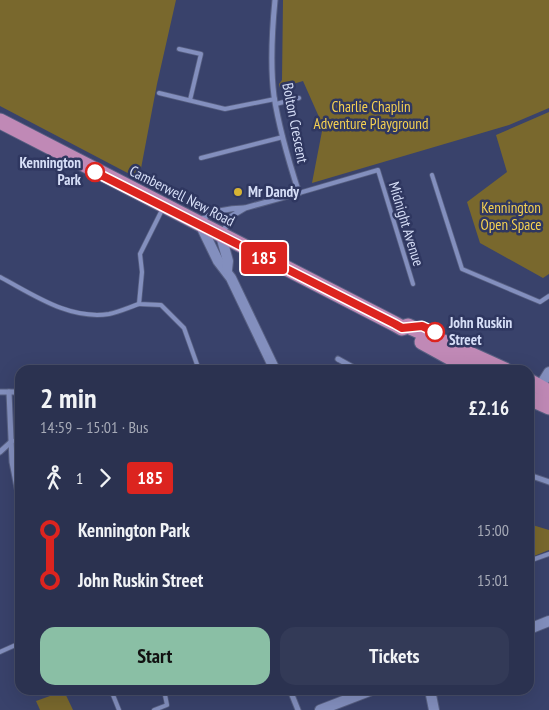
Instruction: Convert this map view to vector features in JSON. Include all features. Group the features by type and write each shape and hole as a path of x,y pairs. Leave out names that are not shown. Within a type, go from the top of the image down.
{"highway":[{"name":"Camberwell New Road","path":"0,121 221,236 407,328 491,365"}],"street":[{"name":"Bolton Crescent","path":"275,0 272,49 275,102 299,193"},
{"path":"227,270 228,261 221,236 230,217 245,208 299,193"},
{"path":"245,208 236,208 206,216 200,224 218,261 227,270 273,365"},
{"path":"338,359 349,365"},
{"path":"540,395 549,372"},
{"path":"0,392 15,392"},
{"path":"9,392 12,462 15,477"},
{"path":"0,452 12,442"},
{"path":"534,477 549,482"},
{"path":"534,626 549,620"},
{"path":"292,695 298,710"},
{"path":"320,710 359,695"},
{"path":"431,695 434,710"}],"lane":[{"path":"179,48 201,54 190,100"},
{"path":"159,93 225,108 299,98"},
{"path":"201,158 283,137"},
{"name":"Midnight Avenue","path":"299,193 378,170 413,284"},
{"path":"432,175 462,268 540,302 549,296"},
{"path":"139,304 142,272 140,254 164,206"},
{"path":"0,277 66,311 84,314 110,314 139,304 161,305 184,328 197,365"},
{"name":"Camberwell New Road","path":"407,328 422,326 431,330"},
{"path":"534,559 549,554"},
{"path":"0,652 15,645"},
{"path":"113,695 119,710"},
{"path":"154,710 167,705 165,695"}],"green space":[{"name":"Kennington Park","path":"0,0 176,0 157,84 139,179 0,106"},
{"name":"Charlie Chaplin Adventure Playground","path":"283,0 549,0 549,108 509,125 312,183 323,126 303,81 280,88 279,84 282,80"},
{"name":"Kennington Open Space","path":"549,112 549,274 543,278 480,243 467,202 507,172 496,135"},
{"path":"534,526 549,530 549,550 534,556"},
{"path":"53,695 66,695 73,710 40,710 36,701"}],"bus line":[{"name":"185","path":"95,172 402,328 416,325 435,332"}],"place":[{"name":"Kennington Park","path":"95,172"},
{"name":"Mr Dandy","path":"238,192"},
{"name":"John Ruskin Street","path":"435,332"}]}
